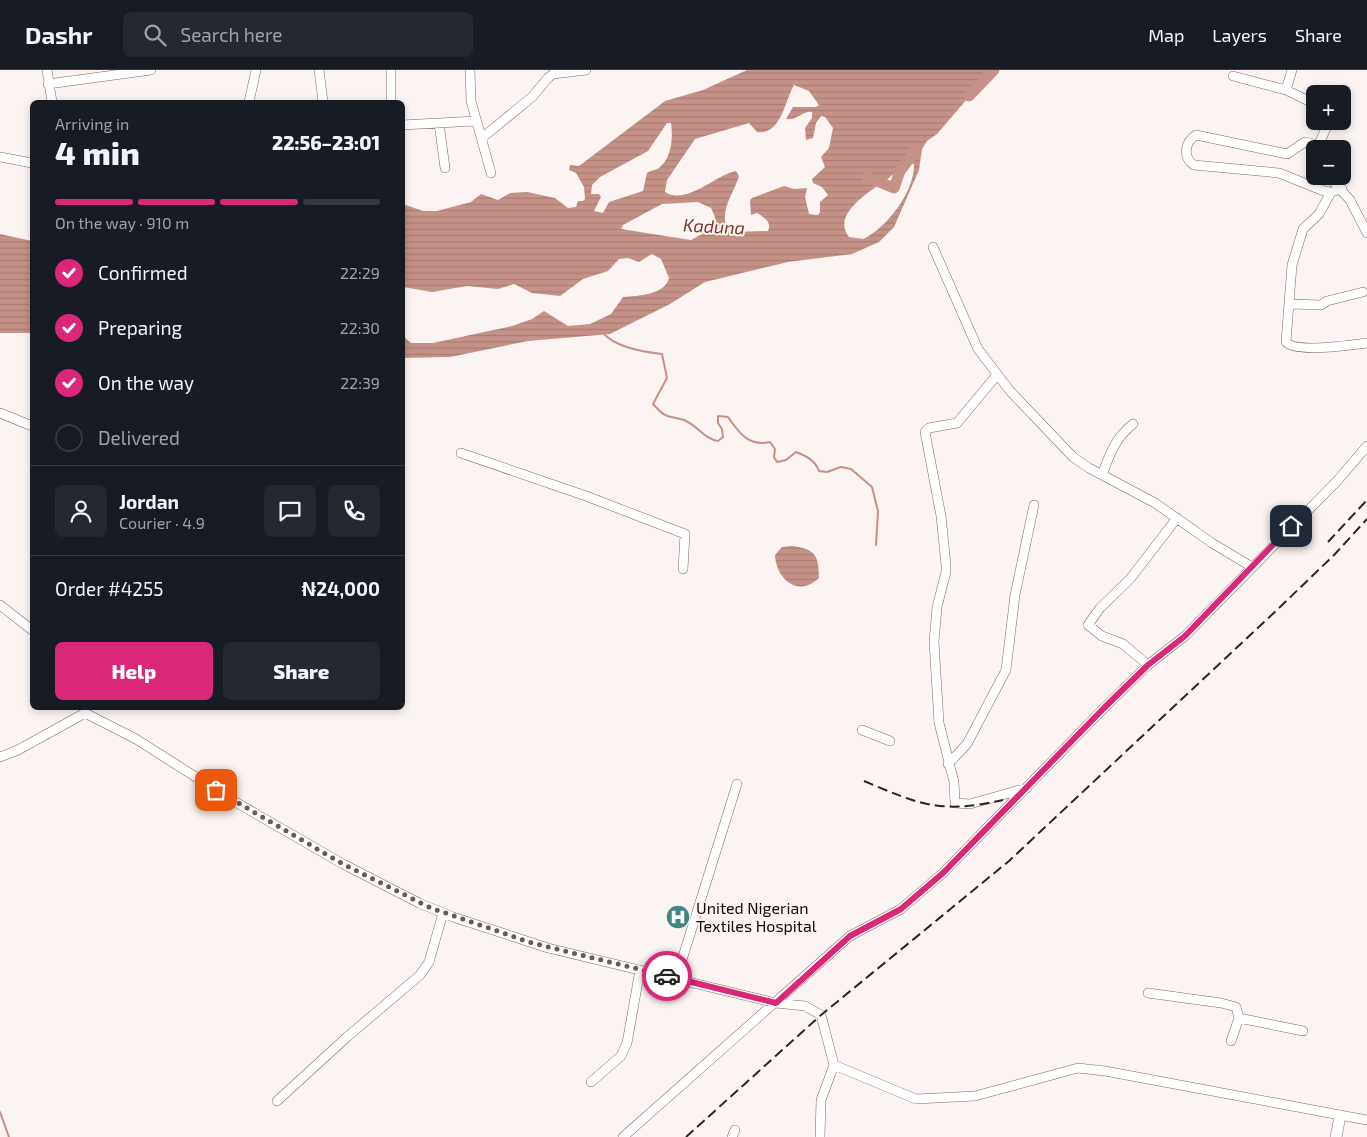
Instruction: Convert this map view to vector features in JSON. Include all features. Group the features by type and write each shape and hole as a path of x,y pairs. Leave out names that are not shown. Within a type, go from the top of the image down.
{"main road":[{"path":"1336,1137 1340,1116"}],"street":[{"path":"47,70 52,100"},
{"path":"48,84 151,70"},
{"path":"249,100 256,70"},
{"path":"319,70 323,100"},
{"path":"391,70 391,100"},
{"path":"470,70 471,101 491,173"},
{"path":"482,138 532,97 548,74 586,70"},
{"path":"1286,90 1292,70"},
{"path":"1233,76 1286,90 1306,100"},
{"path":"405,125 476,121"},
{"path":"439,123 445,168"},
{"path":"1306,142 1287,154 1196,134 1185,155 1188,161 1194,165 1279,172 1306,182"},
{"path":"0,157 30,163"},
{"path":"1313,185 1332,192 1342,189"},
{"path":"1338,185 1350,200 1367,233"},
{"path":"1332,192 1319,214 1306,223 1292,265 1289,286 1290,302 1287,344 1318,347 1367,343"},
{"path":"933,247 978,349 997,375 1073,456 1102,475 1141,495 1212,543 1252,567"},
{"path":"1290,302 1292,304 1321,306 1327,301 1363,292"},
{"path":"997,375 957,423 929,428 925,432 942,516 946,564 946,572 937,607 934,642 939,723 954,782 955,803 960,805 995,798 1027,788"},
{"path":"0,413 30,425"},
{"path":"1102,475 1112,448 1121,434 1133,424"},
{"path":"623,1137 850,936 901,909 943,873 1148,665 1185,636 1337,481 1367,446"},
{"path":"461,453 586,496 686,534 683,569"},
{"path":"948,764 967,744 1006,670 1015,595 1034,505"},
{"path":"1148,665 1123,644 1102,636 1088,626 1100,608 1130,579 1176,518"},
{"path":"0,605 30,628"},
{"path":"0,757 18,750 84,710 136,739 232,800 343,864 419,903 443,913 532,943 776,1003 805,1006 821,1015 834,1065 821,1100 820,1137"},
{"path":"862,730 890,741"},
{"path":"676,978 737,784"},
{"path":"278,1101 340,1043 420,976 429,962 443,913"},
{"path":"591,1082 621,1056 627,1043 640,970"},
{"path":"1148,993 1221,1003 1236,1007 1239,1018 1231,1041"},
{"path":"1239,1018 1303,1031"},
{"path":"834,1065 916,1099 975,1096 1078,1068 1106,1071 1367,1120"}],"water":[{"path":"747,70 992,70 937,134 927,141 922,149 919,170 894,227 879,242 852,254 788,262 705,282 670,304 610,334 528,341 450,357 405,358 405,338 411,343 433,343 512,326 532,319 544,311 568,326 590,324 611,314 623,297 650,294 662,288 669,278 661,259 652,254 639,262 628,258 619,259 608,271 583,279 560,296 532,293 514,284 498,289 467,286 432,292 405,287 405,205 423,211 437,211 471,202 481,194 498,200 510,193 527,192 555,198 568,208 576,207 578,201 585,199 584,187 576,173 569,170 570,165 579,166 665,101 703,90","holes":["794,85 809,91 819,105 816,107 793,107 786,119 812,112 812,118 805,128 806,140 813,138 816,123 821,116 825,117 833,128 829,148 821,157 825,167 812,179 813,183 822,187 828,195 820,202 820,212 818,215 809,214 805,197 807,188 794,189 784,186 750,200 751,215 757,213 765,219 769,225 768,231 729,232 725,217 728,203 739,176 736,171 682,195 673,195 665,192 667,180 695,139 749,123 757,132 765,132 777,123","667,123 671,123 672,140 670,152 665,162 659,168 647,173 643,191 609,202 603,213 594,211 601,197 599,194 591,194 592,185 600,177 648,151","907,162 911,162 914,165 913,175 898,208 872,234 863,239 849,237 845,228 845,219 849,211 865,195","698,202 711,208 715,217 709,230 691,240 621,229 623,225 662,204"]},
{"path":"0,234 30,241 30,333 0,333"},
{"path":"792,546 811,551 817,559 819,578 811,584 796,586 789,583 779,572 775,555 782,547"}],"waterway":[{"name":"Kaduna","path":"969,96 994,70"},
{"name":"Kaduna","path":"867,177 894,188 900,171 916,150"},
{"path":"604,334 609,339 623,346 662,354 667,378 653,404 665,415 689,422 709,438 718,441 723,437 722,429 718,423 718,416 728,417 736,428 750,441 770,442 775,449 774,457 777,462 786,460 796,452 813,461 819,471 827,472 841,467 851,469 872,487 878,511 876,545"},
{"path":"0,1112 9,1137"}],"railway":[{"path":"1328,542 1367,500"},
{"path":"686,1137 821,1015 1009,861 1278,609 1335,554 1367,519"},
{"path":"864,781 901,796 931,805 963,806 1003,800"}],"way so far":[{"path":"216,790 343,864 419,903 453,918 548,948 667,976"}],"place":[{"name":"United Nigerian Textiles Hospital","path":"678,917"}],"route":[{"path":"667,976 776,1003 850,936 901,909 943,873 1074,741 1104,708 1148,665 1185,636 1291,526"}]}
